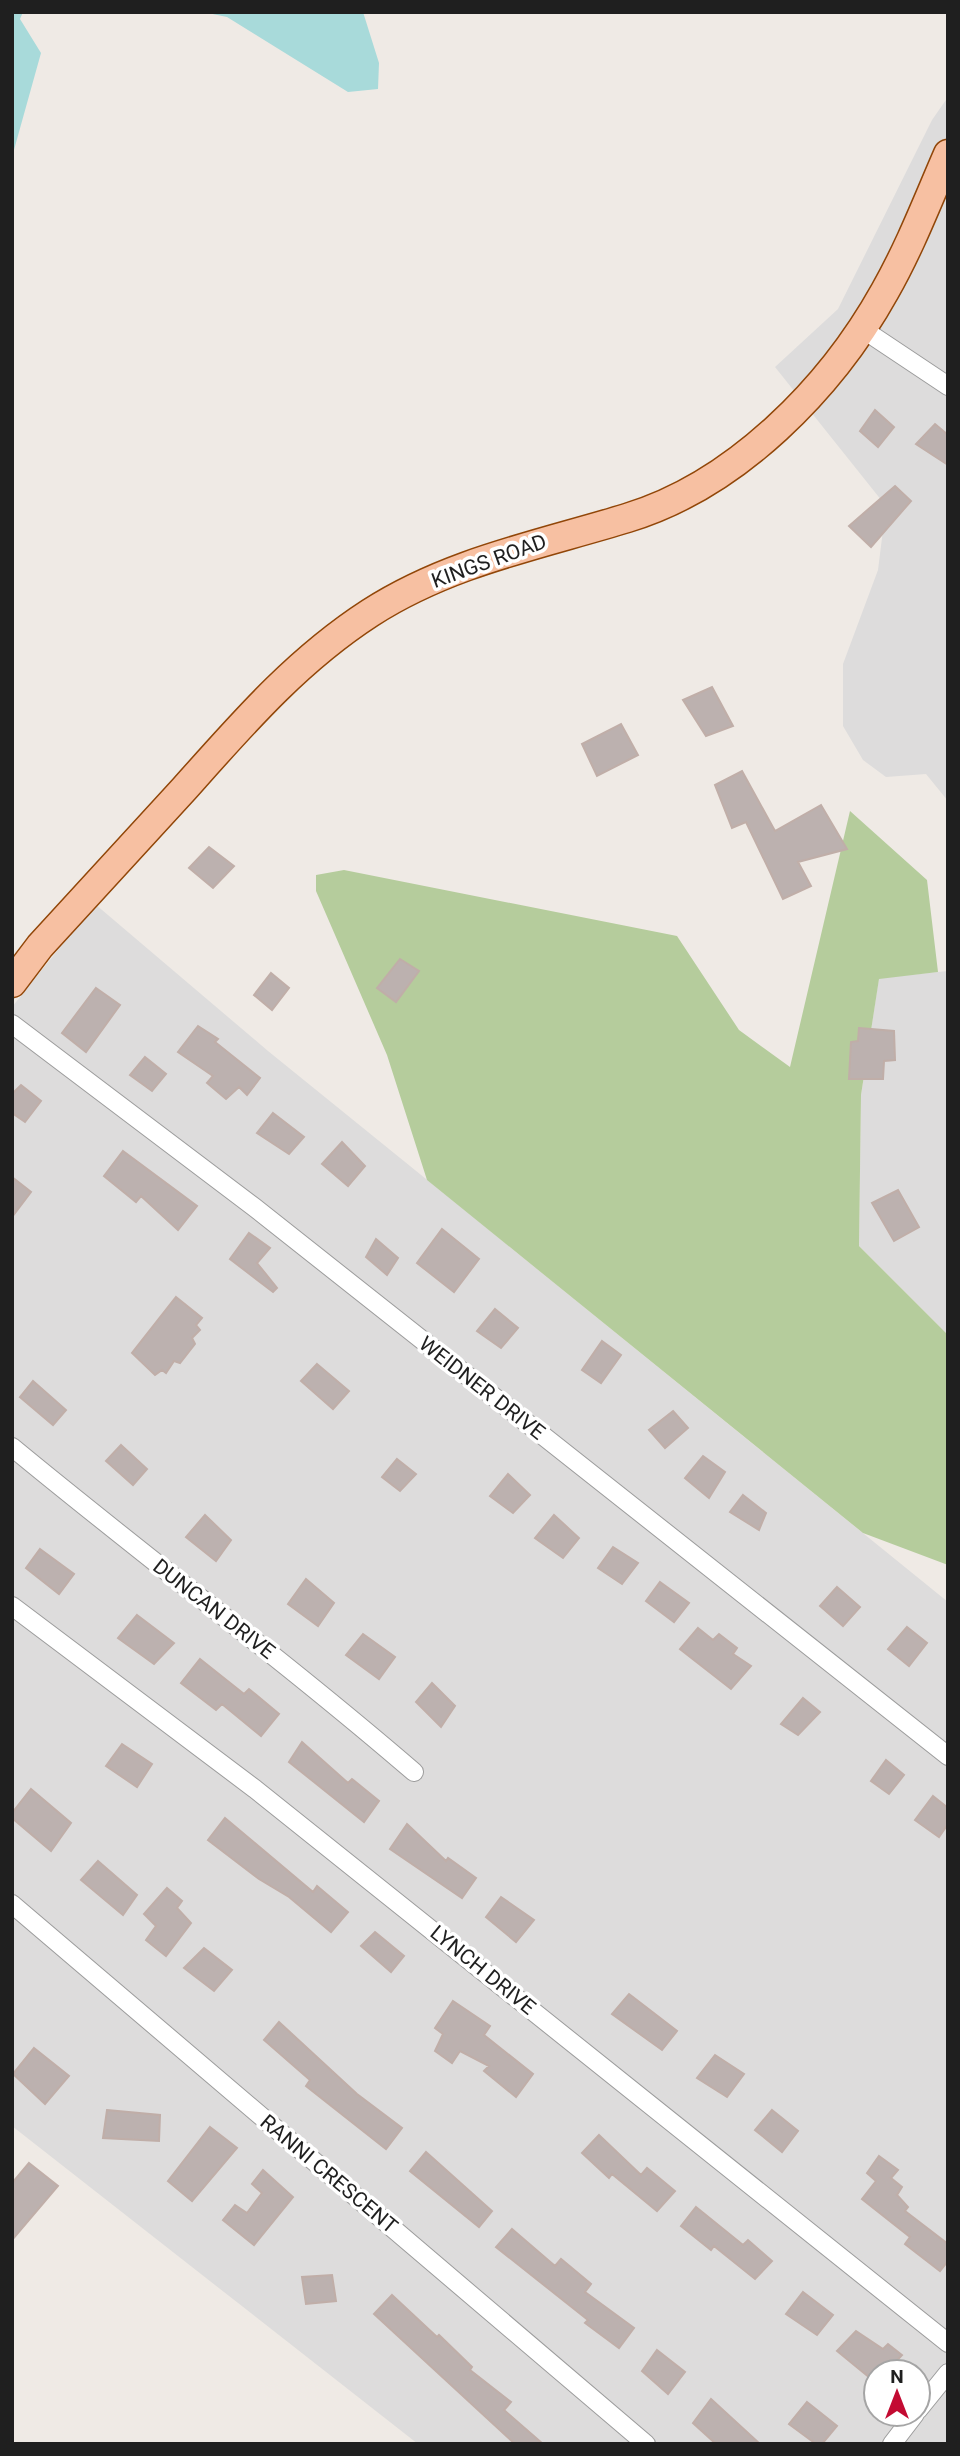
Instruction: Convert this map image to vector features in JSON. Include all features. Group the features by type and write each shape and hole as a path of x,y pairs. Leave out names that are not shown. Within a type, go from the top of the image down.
{"main road":[{"name":"KINGS ROAD","path":"12,984 40,946 248,715 306,659 371,612 442,575 519,547 631,517 702,483 767,438 800,407 830,372 885,292 907,249 948,154"}],"street":[{"path":"861,328 948,386"},
{"name":"WEIDNER DRIVE","path":"12,1024 254,1208 948,1756"},
{"name":"DUNCAN DRIVE","path":"12,1447 220,1616 332,1701 414,1772"},
{"name":"LYNCH DRIVE","path":"12,1606 285,1812 948,2343"},
{"name":"RANNI CRESCENT","path":"12,1904 646,2444"},
{"path":"932,2393 948,2373"},
{"path":"891,2444 904,2428"}],"shaded area":[{"path":"948,97 948,801 926,774 886,777 863,760 843,726 843,664 878,570 886,506 775,367 838,309 932,120"},
{"path":"95,904 268,1051 948,1602 948,2444 418,2444 12,2126 12,1007"},
{"path":"948,971 948,1335 859,1246 861,1095 879,978"}],"green space":[{"path":"850,811 927,880 938,972 879,979 861,1095 859,1246 948,1335 948,1565 863,1533 427,1180 387,1055 316,891 316,875 344,870 677,936 739,1030 790,1067"}],"water":[{"path":"12,12 23,12 20,19 41,53 12,157"},
{"path":"203,12 363,12 379,63 378,89 348,92 227,17"}],"building":[{"path":"875,410 894,427 878,447 860,431"},
{"path":"935,424 948,435 948,465 916,444"},
{"path":"895,486 911,501 871,547 849,526"},
{"path":"712,687 733,726 706,736 683,700"},
{"path":"621,724 638,755 597,776 582,744"},
{"path":"742,771 775,831 821,805 847,849 798,862 811,886 783,899 746,822 732,828 715,785"},
{"path":"209,847 234,866 213,888 189,868"},
{"path":"400,959 419,971 396,1002 377,988"},
{"path":"271,973 289,988 272,1010 254,995"},
{"path":"96,988 120,1005 86,1052 62,1033"},
{"path":"198,1026 218,1039 215,1042 260,1078 247,1095 239,1087 226,1099 207,1083 213,1076 178,1052"},
{"path":"859,1028 894,1031 895,1060 884,1061 883,1079 849,1079 851,1042 858,1041"},
{"path":"145,1057 166,1074 152,1091 130,1075"},
{"path":"21,1085 41,1101 25,1122 12,1113 12,1094"},
{"path":"273,1113 304,1137 289,1154 257,1133"},
{"path":"342,1142 365,1166 348,1186 322,1164"},
{"path":"123,1151 197,1206 178,1230 141,1196 136,1202 104,1176"},
{"path":"12,1177 31,1192 12,1217"},
{"path":"898,1190 919,1227 894,1241 872,1203"},
{"path":"442,1229 479,1259 454,1292 417,1263"},
{"path":"249,1233 270,1248 257,1263 277,1288 273,1292 230,1259"},
{"path":"376,1239 398,1258 387,1275 366,1257"},
{"path":"176,1297 202,1318 196,1325 200,1330 192,1338 195,1344 180,1363 174,1361 166,1373 162,1370 155,1375 132,1353"},
{"path":"495,1309 518,1328 501,1348 477,1331"},
{"path":"602,1341 621,1355 601,1383 582,1370"},
{"path":"317,1364 349,1391 333,1409 301,1381"},
{"path":"33,1381 66,1410 53,1425 20,1397"},
{"path":"673,1411 688,1428 665,1448 649,1430"},
{"path":"121,1445 147,1469 133,1485 106,1461"},
{"path":"703,1456 725,1472 709,1498 685,1478"},
{"path":"397,1459 416,1474 400,1491 382,1477"},
{"path":"508,1474 530,1495 513,1513 490,1496"},
{"path":"743,1495 766,1513 759,1530 730,1512"},
{"path":"205,1515 231,1540 216,1561 186,1537"},
{"path":"554,1515 579,1538 563,1558 535,1538"},
{"path":"613,1547 638,1563 622,1584 598,1568"},
{"path":"40,1549 74,1574 59,1594 26,1568"},
{"path":"306,1579 334,1603 318,1626 288,1604"},
{"path":"660,1582 689,1603 674,1622 646,1601"},
{"path":"837,1587 860,1607 843,1626 820,1606"},
{"path":"137,1615 174,1643 154,1664 118,1638"},
{"path":"907,1627 927,1643 909,1666 888,1649"},
{"path":"698,1628 713,1640 719,1634 737,1648 733,1654 751,1666 731,1689 680,1649"},
{"path":"363,1634 395,1657 379,1679 346,1655"},
{"path":"200,1659 244,1694 249,1689 279,1714 261,1736 222,1704 216,1710 181,1683"},
{"path":"432,1683 455,1706 441,1727 416,1702"},
{"path":"803,1698 820,1712 798,1735 781,1724"},
{"path":"302,1742 348,1783 352,1779 379,1801 364,1822 289,1762"},
{"path":"122,1744 152,1764 137,1787 106,1766"},
{"path":"886,1760 904,1775 889,1794 871,1781"},
{"path":"31,1789 71,1823 51,1851 12,1818 12,1813"},
{"path":"933,1796 948,1808 948,1824 939,1837 915,1820"},
{"path":"225,1818 313,1892 317,1886 348,1912 331,1932 289,1897 259,1879 208,1840"},
{"path":"407,1824 446,1861 448,1858 476,1878 462,1898 390,1849"},
{"path":"98,1861 137,1895 123,1915 81,1880"},
{"path":"167,1888 182,1901 177,1908 191,1923 166,1956 146,1940 156,1926 144,1914"},
{"path":"501,1897 534,1920 516,1942 486,1917"},
{"path":"375,1932 404,1956 391,1972 361,1946"},
{"path":"204,1948 232,1970 214,1991 184,1968"},
{"path":"629,1994 677,2031 662,2050 612,2014"},
{"path":"453,2001 490,2026 484,2035 533,2074 516,2097 484,2071 489,2066 460,2051 452,2063 435,2051 443,2034 435,2028"},
{"path":"279,2022 357,2094 402,2128 386,2149 306,2086 310,2080 264,2040"},
{"path":"34,2048 69,2076 45,2104 13,2074"},
{"path":"715,2055 744,2074 727,2097 697,2078"},
{"path":"107,2110 160,2115 159,2141 103,2138"},
{"path":"772,2110 798,2131 782,2152 755,2130"},
{"path":"210,2127 237,2148 192,2201 168,2181"},
{"path":"599,2135 641,2175 647,2168 675,2191 657,2211 612,2174 609,2178 582,2153"},
{"path":"426,2152 492,2211 479,2227 410,2171"},
{"path":"879,2156 898,2170 891,2178 902,2187 897,2195 908,2207 905,2211 948,2244 948,2261 940,2271 905,2244 910,2237 862,2199 876,2181 867,2173"},
{"path":"29,2163 58,2186 12,2240 12,2183"},
{"path":"263,2170 293,2197 254,2245 223,2220 235,2205 247,2213 262,2193 252,2184"},
{"path":"696,2207 743,2245 748,2240 772,2261 755,2279 714,2246 711,2250 681,2226"},
{"path":"512,2229 555,2266 561,2259 591,2284 585,2292 634,2328 619,2348 585,2323 588,2320 496,2247"},
{"path":"332,2275 336,2301 306,2304 302,2277"},
{"path":"803,2292 833,2315 817,2335 786,2314"},
{"path":"392,2295 437,2337 439,2335 472,2367 470,2370 511,2402 504,2410 543,2444 515,2444 374,2314"},
{"path":"856,2331 883,2349 888,2344 902,2355 899,2358 862,2358 862,2372 837,2351"},
{"path":"657,2350 685,2372 668,2394 642,2371"},
{"path":"711,2399 760,2444 716,2444 693,2423"},
{"path":"807,2402 837,2426 822,2444 816,2444 789,2424"}]}
